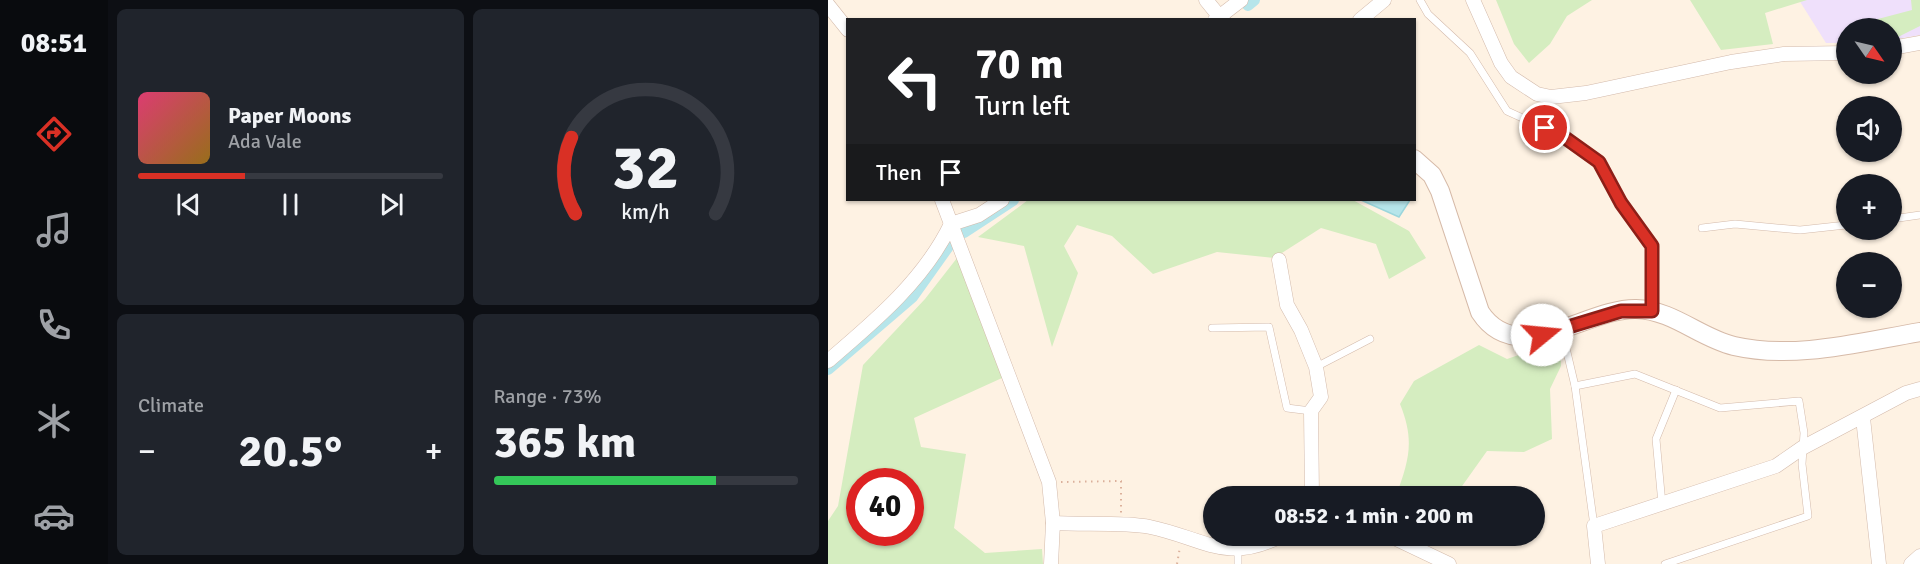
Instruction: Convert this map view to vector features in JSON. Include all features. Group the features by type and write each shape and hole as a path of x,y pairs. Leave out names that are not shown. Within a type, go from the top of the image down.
{"street":[{"path":"1206,0 1218,18 1241,0"},
{"path":"1362,18 1384,0"},
{"path":"1473,0 1501,63 1511,77 1536,94 1551,97 1576,95 1731,62 1784,54 1836,53"},
{"path":"828,5 846,28"},
{"path":"1902,46 1920,43"},
{"path":"1416,161 1432,175 1440,191 1473,297 1485,320 1507,334 1521,337 1621,311 1652,311 1672,317 1710,338 1732,346 1764,351 1812,350 1920,332"},
{"path":"942,201 1049,482 1053,523 1051,564"},
{"path":"828,361 910,286 940,247 951,224 979,215 1000,201"},
{"path":"1279,260 1287,305 1316,368 1321,397 1311,411 1312,486"},
{"path":"1598,564 1594,526 1776,466 1803,448 1906,393 1920,390"},
{"path":"1863,418 1879,564"},
{"path":"1053,523 1149,527 1238,558 1262,546"},
{"path":"1411,546 1449,564"},
{"path":"1911,564 1920,556"}],"lane":[{"path":"1420,0 1428,14 1470,53 1507,111 1564,137 1599,162 1621,203 1652,246 1652,311"},
{"path":"1902,218 1920,215"},
{"path":"1702,228 1735,224 1800,230 1836,226"},
{"path":"1212,328 1269,327 1287,408 1311,411"},
{"path":"1561,328 1575,386 1594,526"},
{"path":"1316,368 1370,339"},
{"path":"1575,386 1635,374 1720,408 1799,401 1804,433 1808,516 1665,564"},
{"path":"1662,504 1656,439 1676,390"}],"path":[{"path":"1049,482 1121,481 1121,526"},
{"path":"1177,564 1182,538"}],"shaded area":[{"path":"1799,0 1920,0 1920,35 1902,38 1902,18 1836,18 1836,43 1826,43"}],"green space":[{"path":"1496,0 1592,0 1567,16 1550,44 1529,63 1514,44"},
{"path":"1690,0 1807,0 1765,13 1773,44 1721,50"},
{"path":"1911,0 1920,0 1920,26 1902,35 1902,18 1882,18 1912,10"},
{"path":"1027,201 1355,201 1409,231 1426,258 1389,279 1376,244 1321,228 1274,258 1217,252 1153,274 1112,236 1077,225 1064,246 1078,273 1052,347 1024,246 978,237"},
{"path":"957,258 1002,378 914,418 921,447 966,454 954,528 985,553 1042,549 1043,564 828,564 828,521 838,506 863,365 925,299"},
{"path":"1560,341 1561,366 1550,389 1552,439 1524,452 1487,451 1462,486 1399,486 1409,450 1408,429 1400,404 1414,381 1479,345 1507,359"}],"water":[{"path":"1363,201 1409,201 1399,217"}],"waterway":[{"path":"1248,5 1254,0"},
{"path":"964,232 1011,201"},
{"path":"828,369 912,297 949,245"}],"route":[{"path":"1542,335 1621,311 1636,309 1652,311 1652,246 1621,203 1599,162 1564,137 1545,128"}]}
